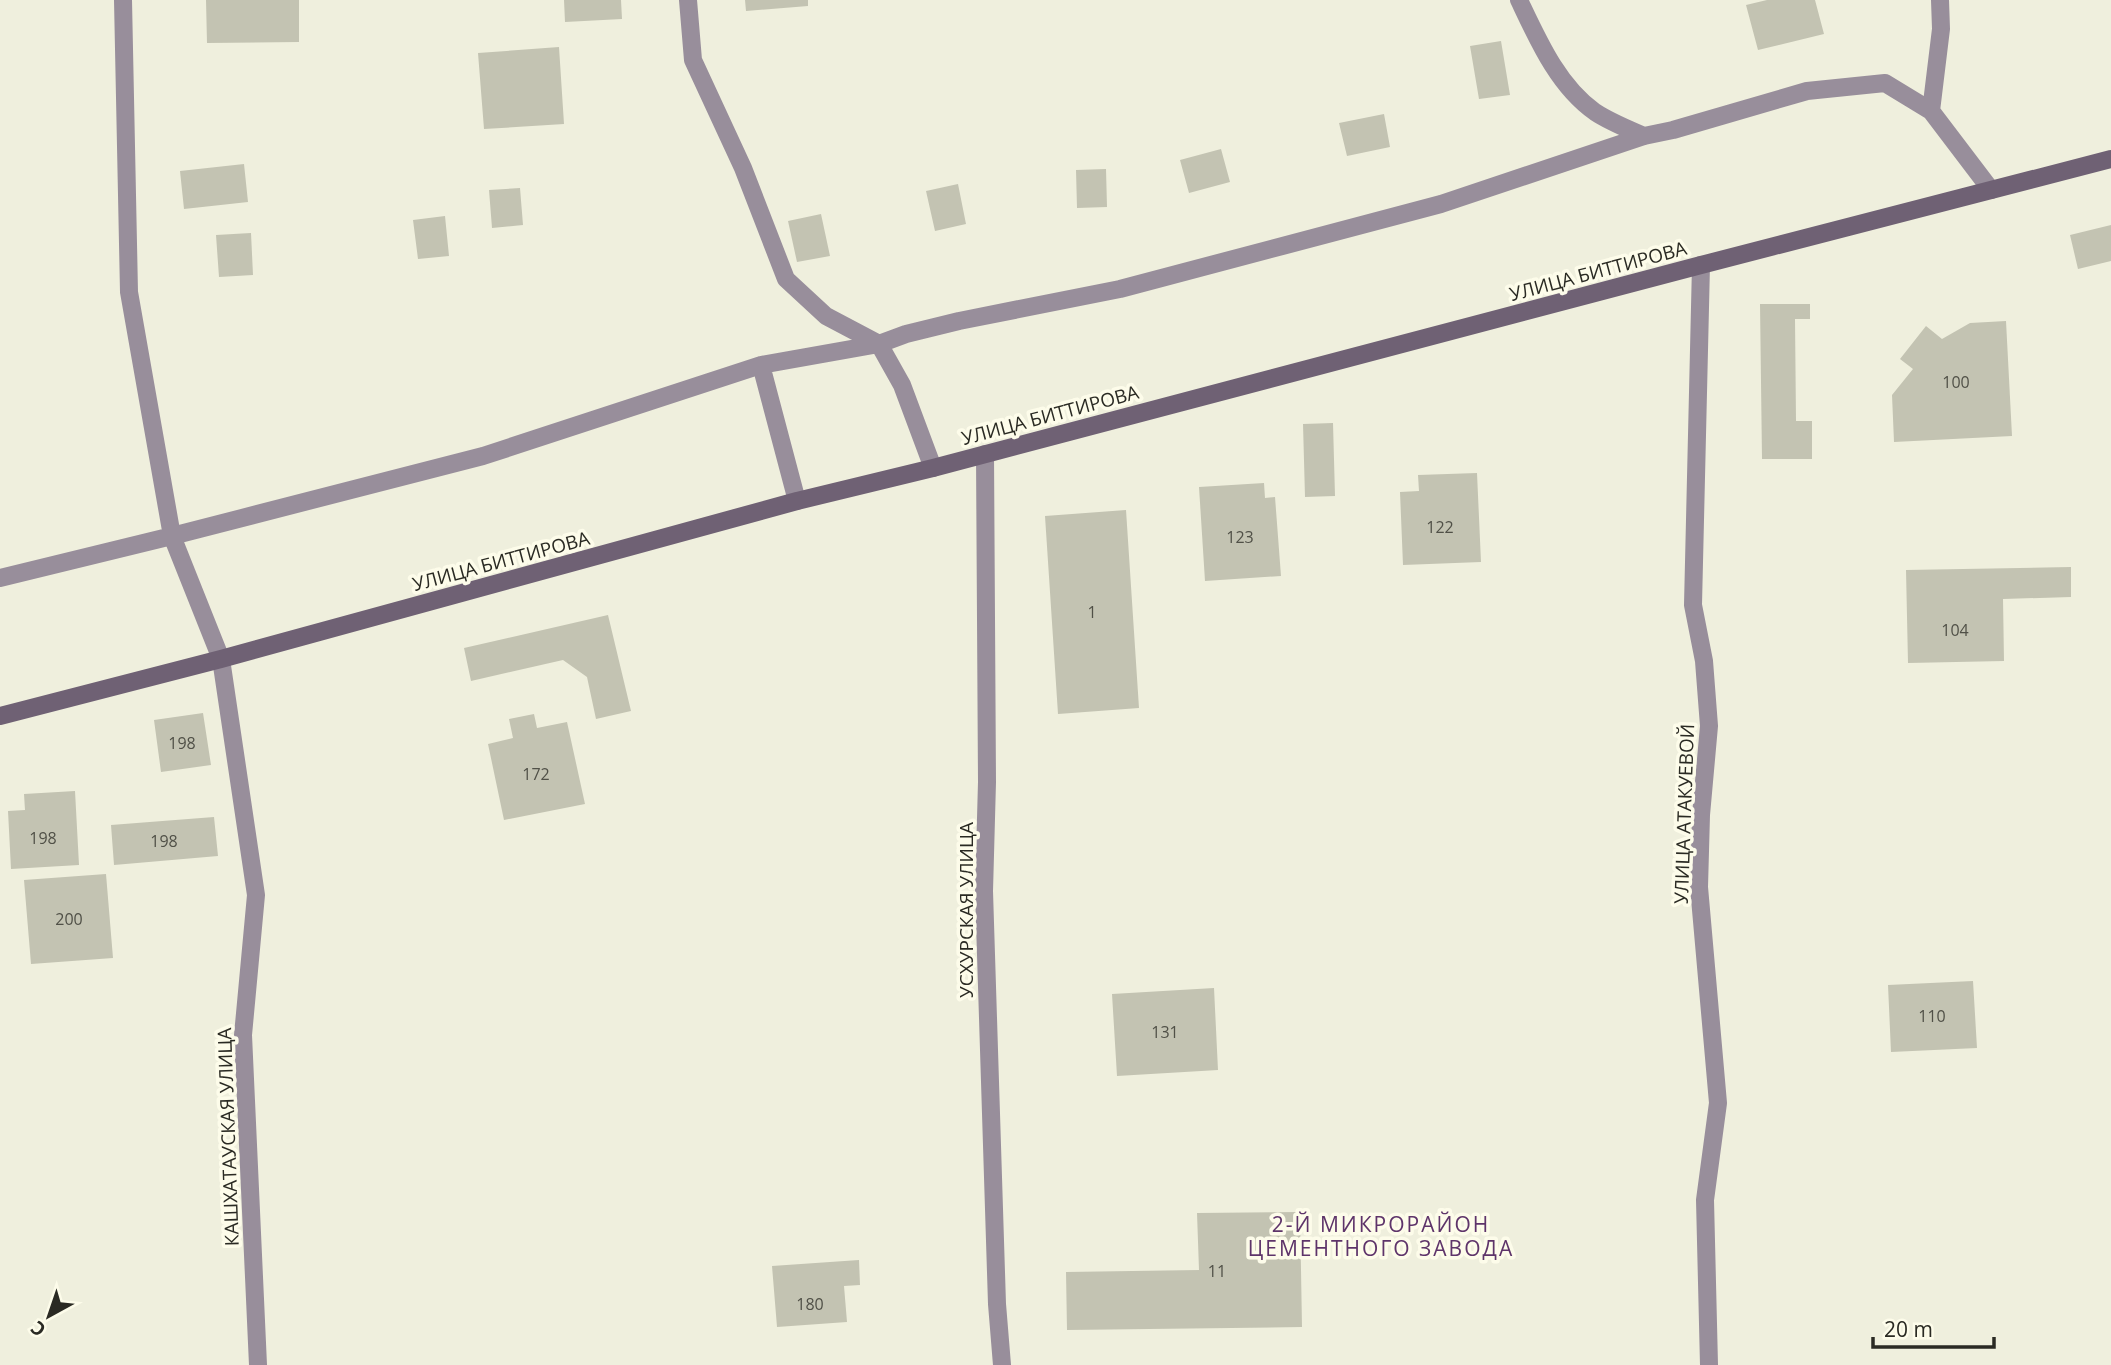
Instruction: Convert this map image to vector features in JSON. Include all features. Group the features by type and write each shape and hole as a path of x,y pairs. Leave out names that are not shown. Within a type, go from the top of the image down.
{"street":[{"name":"КАШХАТАУСКАЯ УЛИЦА","path":"123,0 129,292 173,536 221,660 256,895 243,1035 258,1365"},
{"path":"688,0 693,60 743,167 786,279 825,316 879,344 902,384 933,468"},
{"path":"1519,0 1552,64 1572,90 1595,111 1644,136"},
{"path":"1931,111 1941,29 1940,0"},
{"path":"0,578 484,456 761,365 879,344 906,334 959,321 1120,289 1441,204 1644,136 1672,131 1807,91 1885,83 1931,111 1992,190"},
{"name":"УЛИЦА БИТТИРОВА","path":"0,716 221,660 797,501 933,468 2111,159"},
{"name":"УЛИЦА АТАКУЕВОЙ","path":"1700,265 1693,605 1704,661 1709,726 1701,814 1699,887 1718,1103 1705,1200 1709,1365"},
{"path":"761,365 797,501"},
{"name":"УСХУРСКАЯ УЛИЦА","path":"985,454 987,782 984,891 997,1304 1002,1365"}],"building":[{"path":"206,0 299,0 299,42 207,43"},
{"path":"564,0 621,0 622,19 565,22"},
{"path":"745,0 808,0 808,6 746,11"},
{"path":"1767,0 1815,0 1824,34 1758,50 1746,5"},
{"path":"1501,41 1510,95 1479,99 1470,46"},
{"path":"559,47 564,124 484,129 478,53"},
{"path":"1384,114 1390,147 1347,156 1339,123"},
{"path":"1221,149 1230,182 1189,193 1180,160"},
{"path":"244,164 248,202 184,209 180,171"},
{"path":"1106,169 1107,207 1077,208 1076,170"},
{"path":"958,184 966,224 935,231 926,191"},
{"path":"520,188 523,225 492,228 489,190"},
{"path":"821,214 830,256 797,262 788,221"},
{"path":"445,216 449,256 418,259 413,220"},
{"path":"2111,225 2111,261 2078,269 2070,235"},
{"path":"251,233 253,275 219,277 216,235"},
{"path":"1760,304 1810,304 1810,319 1795,319 1796,421 1812,421 1812,459 1762,459"},
{"path":"2006,321 2012,436 1894,442 1892,395 1913,369 1900,359 1926,326 1942,339 1970,323"},
{"path":"1333,423 1335,496 1305,497 1303,424"},
{"path":"1477,473 1481,562 1403,565 1400,492 1419,491 1418,475"},
{"path":"1264,483 1265,498 1275,497 1281,576 1205,581 1199,487"},
{"path":"1126,510 1139,708 1058,714 1045,516"},
{"path":"2071,567 2071,597 2003,599 2004,661 1908,663 1906,570"},
{"path":"608,615 631,711 596,719 587,677 563,660 471,681 464,648"},
{"path":"203,713 211,765 161,772 154,720"},
{"path":"534,714 537,728 567,722 585,804 504,820 488,744 513,738 509,719"},
{"path":"75,791 79,865 11,869 8,811 25,810 24,794"},
{"path":"214,817 218,856 114,865 111,825"},
{"path":"106,874 113,958 31,964 24,880"},
{"path":"1973,981 1977,1048 1891,1052 1888,985"},
{"path":"1214,988 1218,1070 1117,1076 1112,994"},
{"path":"1300,1212 1302,1327 1067,1330 1066,1272 1199,1270 1197,1213"},
{"path":"859,1260 860,1285 844,1286 847,1322 777,1327 772,1266"}],"district":[{"name":"2-Й МИКРОРАЙОН ЦЕМЕНТНОГО ЗАВОДА","path":"1381,1236"}]}
